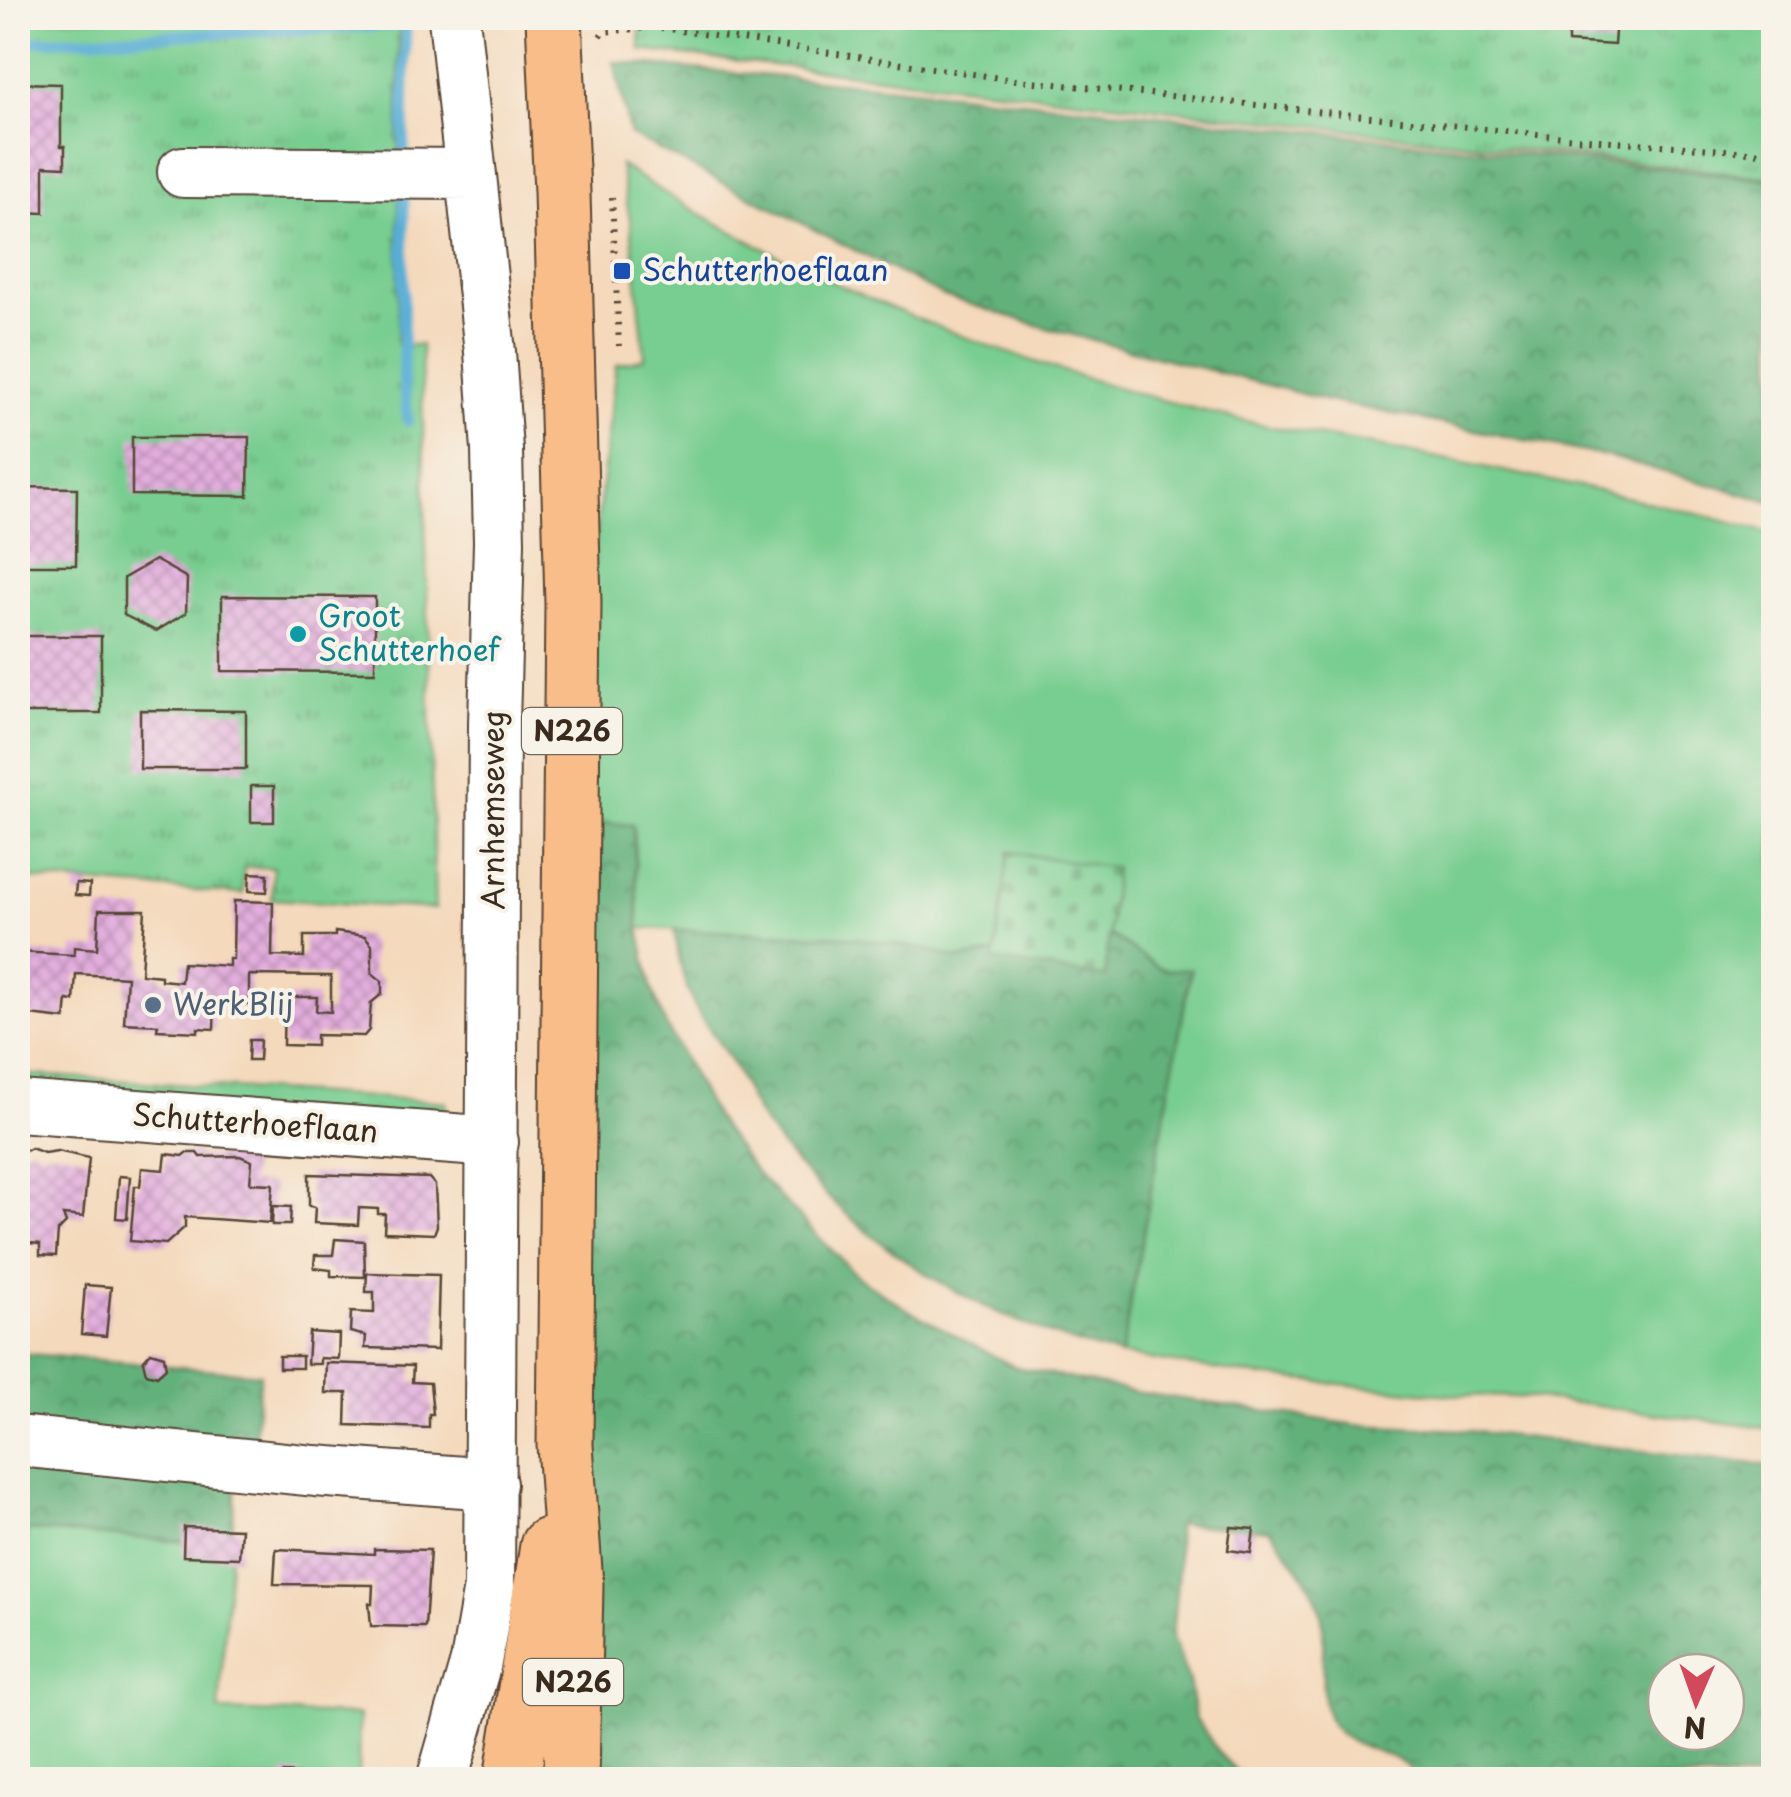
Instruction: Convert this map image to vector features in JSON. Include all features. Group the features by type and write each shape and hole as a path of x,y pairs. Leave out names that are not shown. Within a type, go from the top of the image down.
{"main road":[{"name":"N226","path":"571,1780 575,1585 565,1445 573,604 562,192 575,30"},
{"name":"N226","path":"512,1780 565,1445"}],"street":[{"name":"Arnhemseweg","path":"442,1780 476,1662 489,1587 498,468 490,352 454,18"},
{"path":"182,172 472,174"},
{"name":"Schutterhoeflaan","path":"18,1106 493,1142"},
{"path":"18,1441 491,1484"}],"path":[{"path":"575,30 654,28 1027,81 1574,138 1774,154"}],"green space":[{"path":"18,18 399,18 398,345 421,345 435,909 272,899 273,868 244,867 243,894 18,878"},
{"path":"638,18 1773,18 1773,178 641,50"},
{"path":"614,62 883,86 1773,180 1773,502 1610,457 1329,401 1046,328 944,296 630,135"},
{"path":"620,165 692,209 842,286 919,319 1078,376 1256,424 1571,485 1773,534 1773,1429 1536,1398 1439,1394 1260,1376 1121,1355 1191,970 1155,966 1109,934 1114,868 1010,852 995,953 959,959 842,936 639,928 633,826 588,821 593,562 616,365 645,358 631,226"},
{"path":"588,821 633,825 639,928 651,986 664,1021 715,1117 756,1173 859,1278 912,1312 1015,1367 1135,1392 1357,1425 1462,1430 1773,1466 1773,1779 1417,1779 1399,1761 1352,1742 1333,1726 1324,1703 1319,1606 1308,1582 1271,1530 1177,1524 1178,1570 1172,1637 1189,1681 1195,1717 1219,1753 1244,1779 580,1780"},
{"path":"1009,852 1115,868 1105,977 994,960"},
{"path":"674,930 842,936 959,959 995,953 994,959 1105,977 1109,934 1156,966 1166,970 1191,969 1121,1355 1017,1321 968,1298 877,1239 835,1204 797,1165 758,1115 731,1061 692,1001"},
{"path":"18,1074 446,1102 446,1160 18,1124"},
{"path":"18,1353 260,1374 254,1447 18,1424"},
{"path":"18,1452 237,1474 231,1545 27,1530 18,1585"},
{"path":"26,1530 231,1545 219,1711 359,1715 358,1779 18,1780 18,1585"}],"building":[{"path":"1533,18 1616,18 1614,45 1568,42 1568,31 1532,29"},
{"path":"18,83 61,84 65,167 44,166 44,213 18,212"},
{"path":"132,437 249,437 248,496 132,495"},
{"path":"18,487 77,488 76,565 18,565"},
{"path":"155,560 187,578 186,613 156,631 124,615 124,578"},
{"name":"Groot Schutterhoef","path":"222,596 375,597 375,672 222,671"},
{"path":"18,636 101,636 101,713 24,713 24,725 18,725"},
{"path":"140,710 246,711 246,769 140,769"},
{"path":"251,786 274,786 274,822 251,822"},
{"path":"250,873 268,874 267,892 249,891"},
{"path":"76,883 90,884 89,896 75,895"},
{"path":"234,901 273,902 272,956 304,957 304,936 335,936 335,932 365,936 372,945 372,973 382,981 382,994 371,1003 369,1030 364,1036 316,1035 316,1046 283,1045 284,997 317,997 316,1011 331,1012 331,976 249,975 249,1004 215,1002 214,1029 198,1028 198,1032 124,1023 127,977 76,974 74,1001 67,1000 65,1019 30,1015 18,1021 18,952 74,955 74,947 97,949 99,910 145,910 141,974 181,982 183,963 229,966 229,959 233,959"},
{"path":"249,1040 260,1040 259,1060 248,1060"},
{"path":"31,1148 89,1158 83,1217 63,1215 66,1223 58,1231 56,1256 40,1255 40,1244 18,1242 18,1161 21,1152"},
{"path":"166,1154 200,1157 240,1156 252,1161 250,1183 273,1184 270,1223 185,1217 185,1227 166,1244 130,1241 135,1186 140,1186 142,1168 164,1170"},
{"path":"309,1174 429,1178 435,1185 434,1234 384,1232 385,1214 378,1214 378,1209 359,1208 358,1225 314,1223 315,1207 309,1206"},
{"path":"119,1176 130,1177 127,1219 116,1218"},
{"path":"273,1206 291,1207 290,1225 272,1225"},
{"path":"335,1239 364,1241 365,1277 331,1276 331,1270 314,1268 315,1255 333,1255"},
{"path":"367,1273 439,1275 437,1350 365,1348 366,1336 350,1332 351,1312 374,1313 374,1292 366,1292"},
{"path":"85,1285 111,1287 106,1336 81,1334"},
{"path":"309,1332 339,1334 338,1359 320,1358 320,1364 307,1364"},
{"path":"151,1352 164,1356 166,1368 157,1376 146,1373 143,1361"},
{"path":"279,1356 302,1356 302,1368 279,1368"},
{"path":"326,1363 413,1366 412,1382 430,1383 433,1414 429,1414 429,1428 346,1425 347,1393 325,1393"},
{"path":"184,1527 241,1529 239,1558 183,1556"},
{"path":"1231,1527 1254,1529 1251,1553 1228,1550"},
{"path":"276,1549 374,1554 374,1549 430,1550 425,1627 371,1626 369,1603 372,1604 373,1585 274,1584"},
{"path":"283,1773 301,1774 300,1780 283,1780"}],"waterway":[{"path":"404,149 406,22"},
{"path":"18,42 406,25"},
{"path":"404,197 403,377 408,421"}],"place":[{"name":"Schutterhoeflaan","path":"622,271"},
{"name":"Groot Schutterhoef","path":"298,634"},
{"name":"WerkBlij","path":"153,1005"}]}
